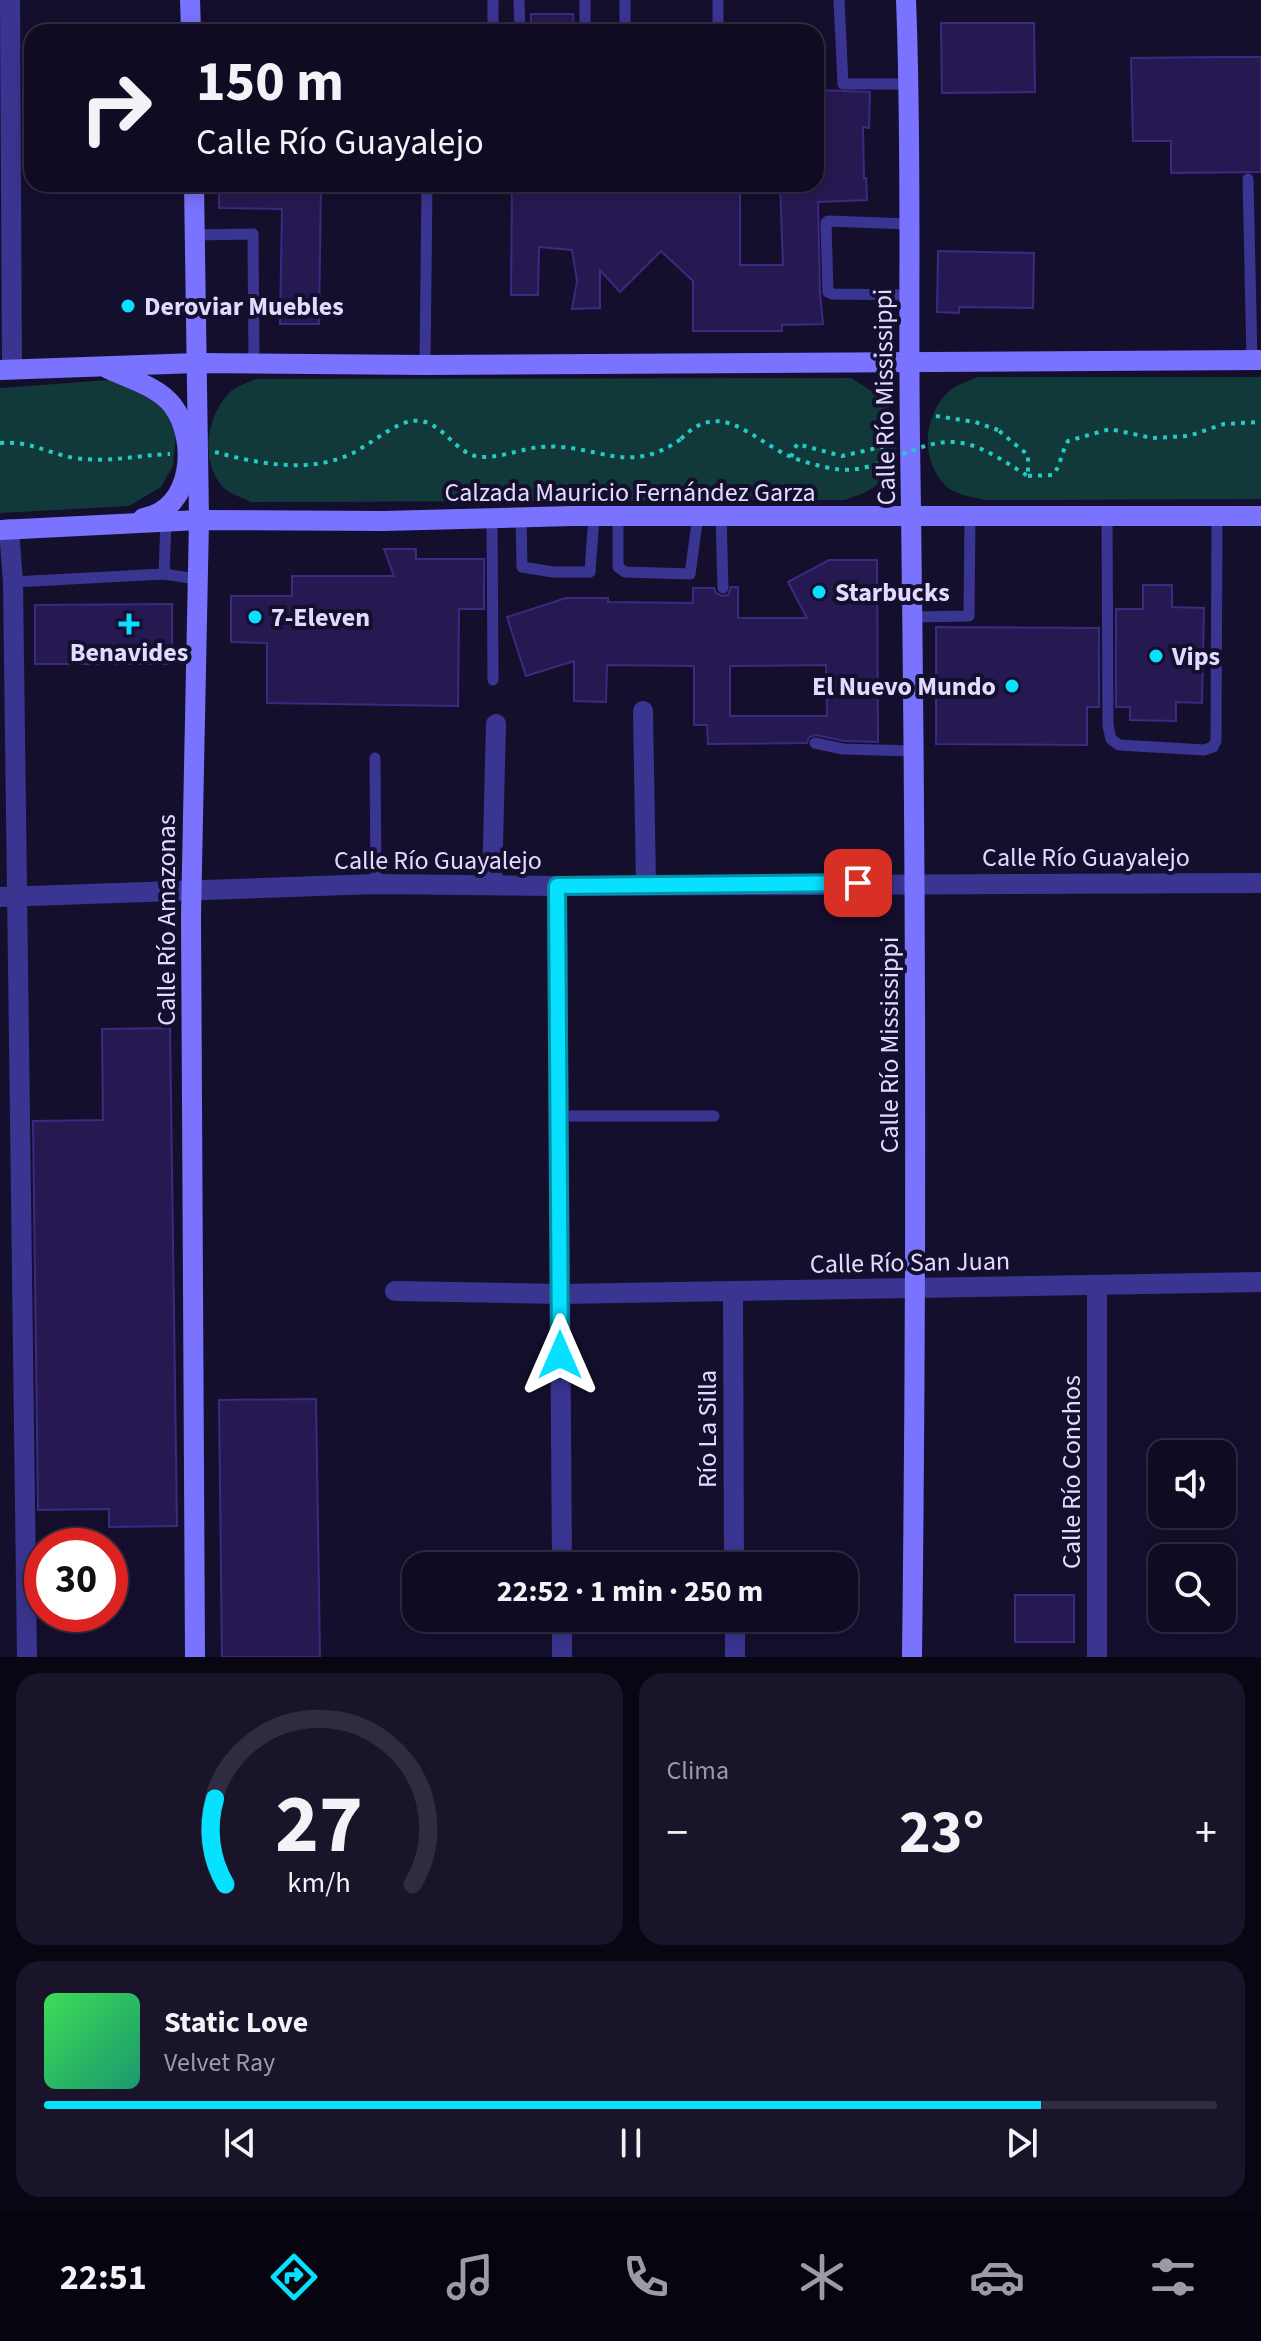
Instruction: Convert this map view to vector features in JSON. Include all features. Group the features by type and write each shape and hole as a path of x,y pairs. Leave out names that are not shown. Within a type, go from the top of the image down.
{"street":[{"path":"10,0 6,370 197,363 425,365 1256,360"},
{"path":"190,0 191,24"},
{"name":"Calle Río Mississippi","path":"906,0 917,1287 912,1657"},
{"name":"Calle Río Amazonas","path":"194,192 197,363 193,453 199,520 192,888 195,1657"},
{"path":"104,367 158,393 172,404 193,453 178,493 168,507 151,517 115,523"},
{"name":"Calzada Mauricio Fernández Garza","path":"5,530 199,520 594,516 1261,516"},
{"path":"5,530 13,582 8,897 27,1657"},
{"path":"643,711 646,885"},
{"path":"492,884 496,724"},
{"name":"Calle Río Guayalejo","path":"8,897 192,888 376,884 1261,883"},
{"path":"557,886 562,1552"},
{"name":"Calle Río San Juan","path":"395,1291 560,1294 1261,1282"},
{"name":"Calle Río Conchos","path":"1097,1287 1097,1657"},
{"name":"Río La Silla","path":"733,1291 734,1552"},
{"path":"562,1632 562,1657"},
{"path":"735,1632 735,1657"}],"lane":[{"path":"493,0 493,24"},
{"path":"519,0 520,24"},
{"path":"585,0 585,24"},
{"path":"625,0 625,24"},
{"path":"718,0 718,24"},
{"path":"839,0 843,84 909,84"},
{"path":"1248,179 1256,360"},
{"path":"425,365 427,192"},
{"path":"907,295 828,292 826,223 908,224"},
{"path":"195,235 253,234 254,363"},
{"path":"913,617 969,616 970,515"},
{"path":"521,517 522,567 553,572 590,572 594,516"},
{"path":"618,516 618,567 625,572 690,574 698,516"},
{"path":"721,516 723,588"},
{"path":"1107,516 1108,725 1111,739 1119,745 1204,750 1213,747 1216,741 1217,516"},
{"path":"492,518 493,680"},
{"path":"164,574 166,522"},
{"path":"13,582 164,574 196,579"},
{"path":"815,743 843,749 914,751"},
{"path":"375,758 376,884"},
{"path":"558,1116 714,1116"}],"path":[{"path":"936,416 975,422 998,430 1028,455 1028,476"},
{"path":"0,443 23,442 73,457 115,461 164,454 215,452 250,461 301,466 349,455 410,421 426,422 441,430 464,451 479,457 541,447 575,447 609,457 637,458 669,447 706,421 718,420 733,424 791,457 839,470 873,465 936,444 962,443 1028,476 1053,475 1068,441 1110,429 1152,438 1189,436 1224,424 1261,422"},
{"path":"791,457 797,444 842,456 868,451"}],"green space":[{"path":"978,377 1261,377 1261,499 985,500 958,493 945,485 931,462 928,449 930,423 941,400 950,390"},
{"path":"851,378 873,392 891,411 897,441 892,461 882,479 868,491 845,500 251,502 223,487 211,465 209,453 211,427 221,404 233,389 255,379"},
{"path":"123,379 166,405 176,435 173,466 161,487 129,506 0,513 0,388"}],"building":[{"path":"531,14 573,14 574,24 531,24"},
{"path":"941,23 1034,23 1035,92 942,93"},
{"path":"1261,57 1261,172 1171,173 1171,141 1133,141 1131,58"},
{"path":"824,90 870,92 869,128 863,127 867,200 818,202 823,324 782,325 782,331 693,331 693,281 661,251 620,292 600,270 600,308 572,309 577,281 572,250 539,247 538,295 511,295 512,192 740,192 740,265 783,265 780,192 824,192"},
{"path":"219,192 321,192 319,324 280,324 282,209 219,208"},
{"path":"938,251 1034,253 1033,308 959,307 959,313 937,312"},
{"path":"384,549 416,549 416,559 484,559 484,609 459,609 458,706 267,703 267,643 231,642 231,596 292,596 292,576 394,576"},
{"path":"829,560 877,560 878,742 844,741 816,735 809,737 807,743 708,744 707,725 694,725 694,666 607,665 606,702 574,701 574,661 526,676 507,617 566,598 693,603 693,588 714,588 722,596 728,595 731,587 738,587 738,618 807,618 788,582","holes":["826,665 827,716 730,716 730,666"]},
{"name":"Vips","path":"1143,585 1172,585 1172,607 1204,608 1202,703 1176,702 1176,721 1130,720 1130,707 1116,707 1116,609 1143,609"},
{"path":"172,604 172,664 35,664 35,605"},
{"name":"El Nuevo Mundo","path":"936,627 1099,628 1099,707 1087,707 1087,745 936,744"},
{"path":"170,1028 177,1526 109,1527 109,1509 38,1510 33,1121 103,1120 102,1029"},
{"path":"316,1399 320,1657 222,1657 219,1400"},
{"path":"1015,1595 1074,1595 1074,1642 1015,1642"}],"place":[{"name":"Deroviar Muebles","path":"128,306"},
{"name":"Starbucks","path":"819,592"},
{"name":"7-Eleven","path":"255,617"},
{"name":"Benavides","path":"129,624"},
{"name":"Vips","path":"1156,656"},
{"name":"El Nuevo Mundo","path":"1012,686"}],"route":[{"path":"560,1355 557,886 858,883"}]}
